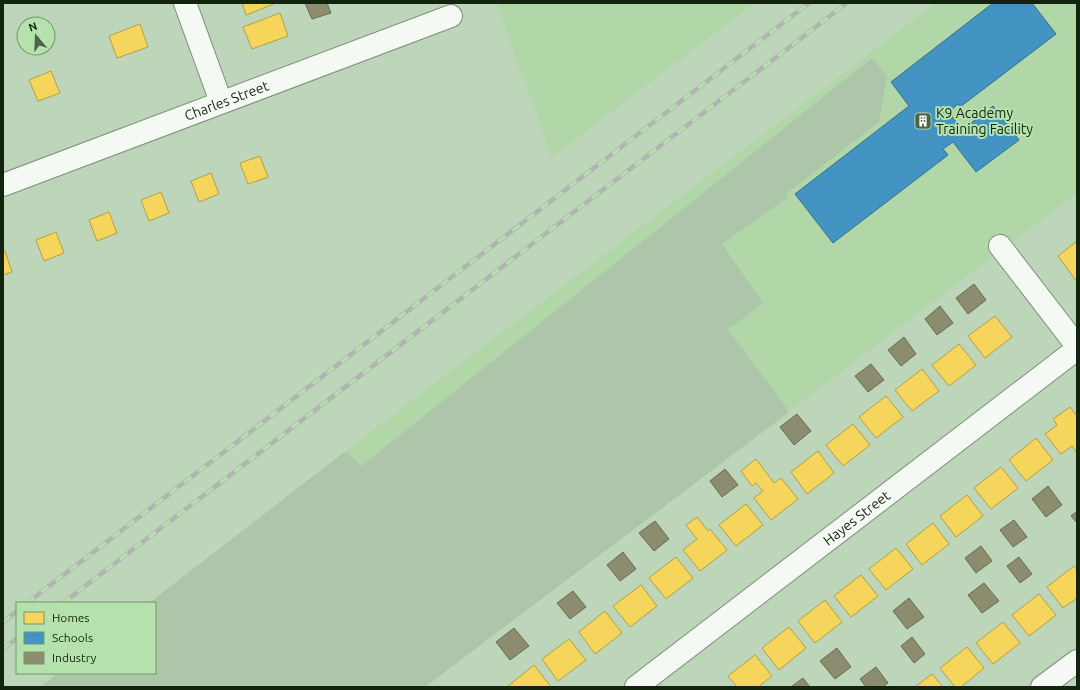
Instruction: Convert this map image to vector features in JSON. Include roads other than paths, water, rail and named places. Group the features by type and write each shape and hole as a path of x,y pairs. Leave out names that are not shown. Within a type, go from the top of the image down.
{"street":[{"path":"185,3 221,102"},
{"name":"Charles Street","path":"3,185 451,16"},
{"path":"1000,246 1077,347"},
{"name":"Hayes Street","path":"636,687 1077,347"},
{"path":"1042,687 1077,661"}],"railway":[{"path":"28,602 809,3"},
{"path":"64,602 847,3"},
{"path":"3,622 16,612"},
{"path":"3,649 16,639"}],"place":[{"name":"K9 Academy Training Facility","path":"923,121"}]}
